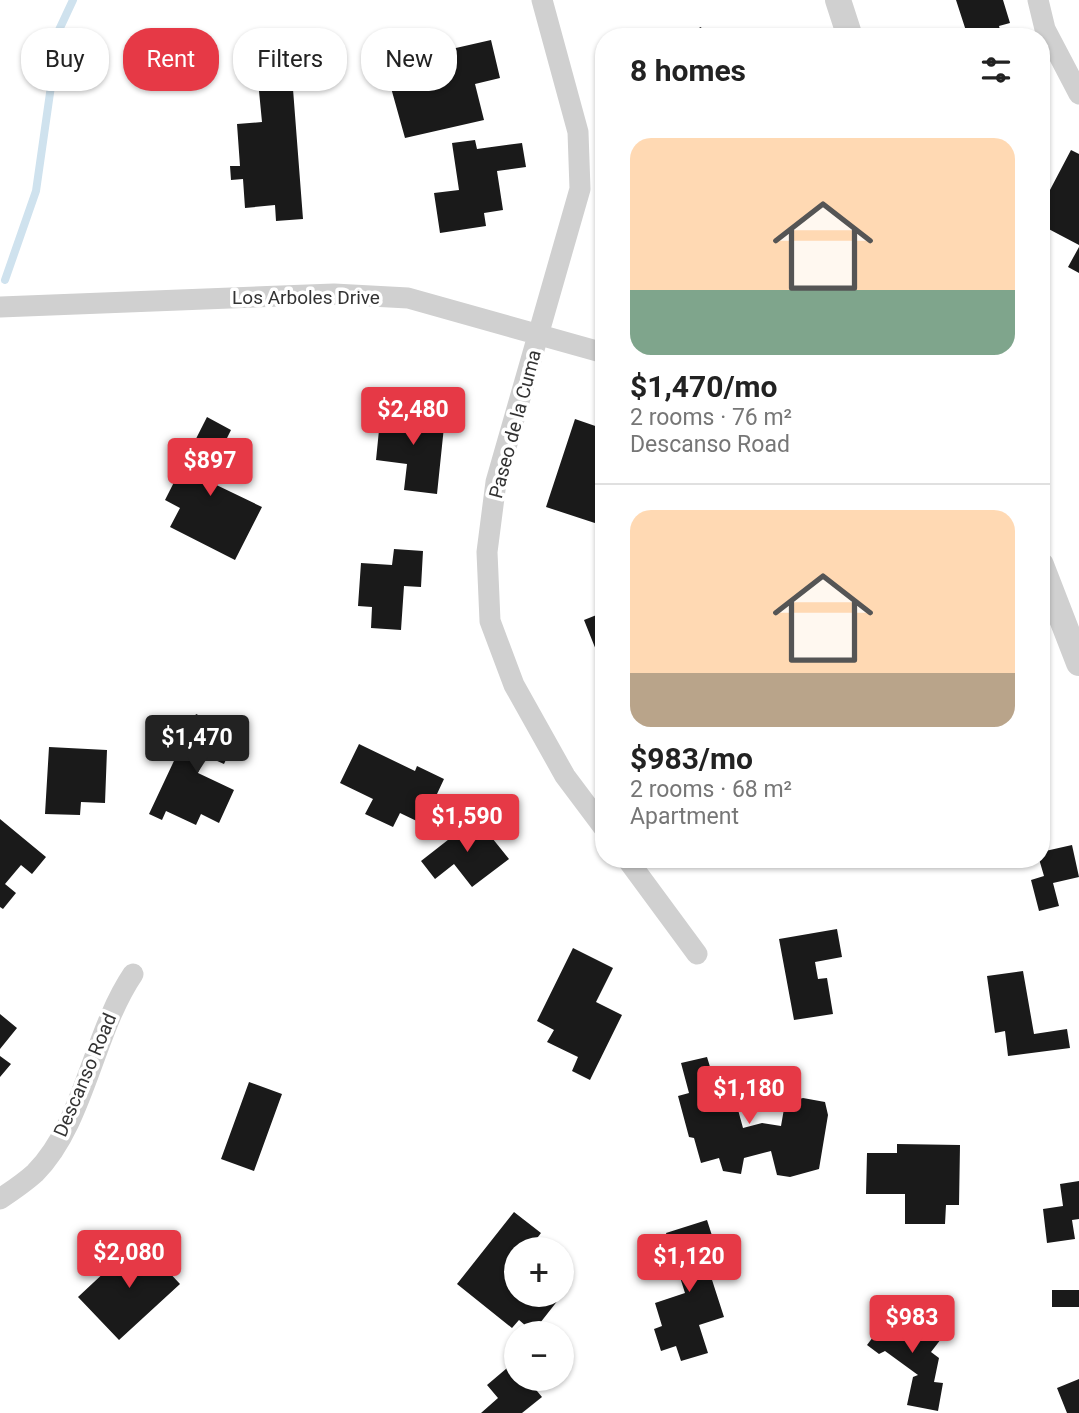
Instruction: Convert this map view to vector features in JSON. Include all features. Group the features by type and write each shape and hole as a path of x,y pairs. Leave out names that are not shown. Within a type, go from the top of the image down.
{"street":[{"name":"Paseo de la Cuma","path":"542,0 578,132 580,188 496,482 486,552 491,621 514,685 565,776 595,816"},
{"path":"838,0 847,28"},
{"path":"1038,0 1045,28"},
{"path":"1050,39 1079,94"},
{"name":"Los Arboles Drive","path":"0,307 334,294 408,298 595,350"},
{"path":"1050,588 1079,663"},
{"path":"634,868 697,954"},
{"name":"Descanso Road","path":"0,1199 36,1172 61,1137 107,1020 133,974"}],"building":[{"path":"956,0 1003,0 1010,23 1000,28 965,28"},
{"path":"491,40 500,78 475,84 484,120 405,138 392,91 457,91 457,48"},
{"path":"259,91 293,91 303,219 276,221 275,205 245,208 243,179 231,180 230,166 240,166 237,124 262,122"},
{"path":"475,140 477,149 522,143 526,167 497,171 503,210 484,213 486,226 440,233 434,193 459,190 452,143"},
{"path":"1071,150 1079,154 1079,245 1050,230 1050,190"},
{"path":"1079,247 1079,273 1068,267"},
{"path":"381,410 445,417 437,494 404,490 407,464 376,460"},
{"path":"207,417 231,430 206,480 262,507 235,560 170,527 180,508 165,500"},
{"path":"575,419 595,426 595,523 546,507"},
{"path":"394,549 423,551 421,587 404,586 401,630 371,628 372,607 358,606 361,563 392,565"},
{"path":"595,616 595,648 584,620"},
{"path":"196,714 238,734 224,764 206,756 198,773 234,790 219,823 201,814 196,825 166,811 162,820 149,814"},
{"path":"359,744 415,771 417,766 444,779 423,824 400,813 393,827 365,814 373,799 340,783"},
{"path":"49,747 107,750 105,803 81,802 80,815 45,814"},
{"path":"476,818 509,859 472,887 454,864 435,879 421,861"},
{"path":"0,819 46,857 32,874 21,865 5,884 16,893 3,909 0,907"},
{"path":"1072,845 1079,877 1053,883 1059,906 1039,911 1031,880 1044,876 1042,868 1050,868 1050,850"},
{"path":"837,929 842,957 815,962 818,979 827,978 833,1014 794,1020 779,939"},
{"path":"573,948 613,968 596,1002 622,1015 590,1080 572,1071 578,1057 547,1042 554,1030 537,1021"},
{"path":"1023,971 1034,1034 1067,1029 1070,1048 1008,1056 1005,1031 995,1033 987,976"},
{"path":"0,1014 17,1028 0,1049"},
{"path":"0,1056 11,1064 0,1077"},
{"path":"707,1057 711,1070 728,1073 743,1128 762,1123 781,1126 785,1103 803,1098 825,1102 828,1115 819,1169 790,1177 777,1175 771,1151 744,1158 741,1174 723,1171 719,1158 701,1163 694,1138 689,1137 678,1096 689,1093 681,1063"},
{"path":"249,1082 282,1094 254,1171 221,1159"},
{"path":"897,1144 960,1145 959,1205 946,1205 945,1224 905,1224 905,1194 866,1194 867,1153 897,1153"},
{"path":"1079,1181 1079,1219 1072,1220 1075,1239 1047,1243 1043,1209 1063,1206 1060,1184"},
{"path":"514,1212 541,1233 538,1237 504,1237 504,1307 553,1307 542,1321 504,1322 457,1284"},
{"path":"707,1220 716,1248 703,1252 724,1317 699,1325 708,1353 681,1361 676,1346 661,1351 654,1329 662,1326 655,1303 685,1293 666,1233"},
{"path":"139,1240 180,1284 119,1340 78,1297"},
{"path":"1052,1290 1079,1290 1079,1307 1052,1307"},
{"path":"897,1305 941,1339 931,1352 939,1358 934,1382 943,1383 938,1411 907,1405 913,1377 918,1375 885,1351 879,1354 867,1345"},
{"path":"504,1371 504,1391 537,1391 542,1397 522,1413 481,1413 498,1398 487,1385"},
{"path":"1079,1379 1079,1413 1067,1413 1057,1388"}],"waterway":[{"path":"5,280 36,191 59,30 73,0"}]}
